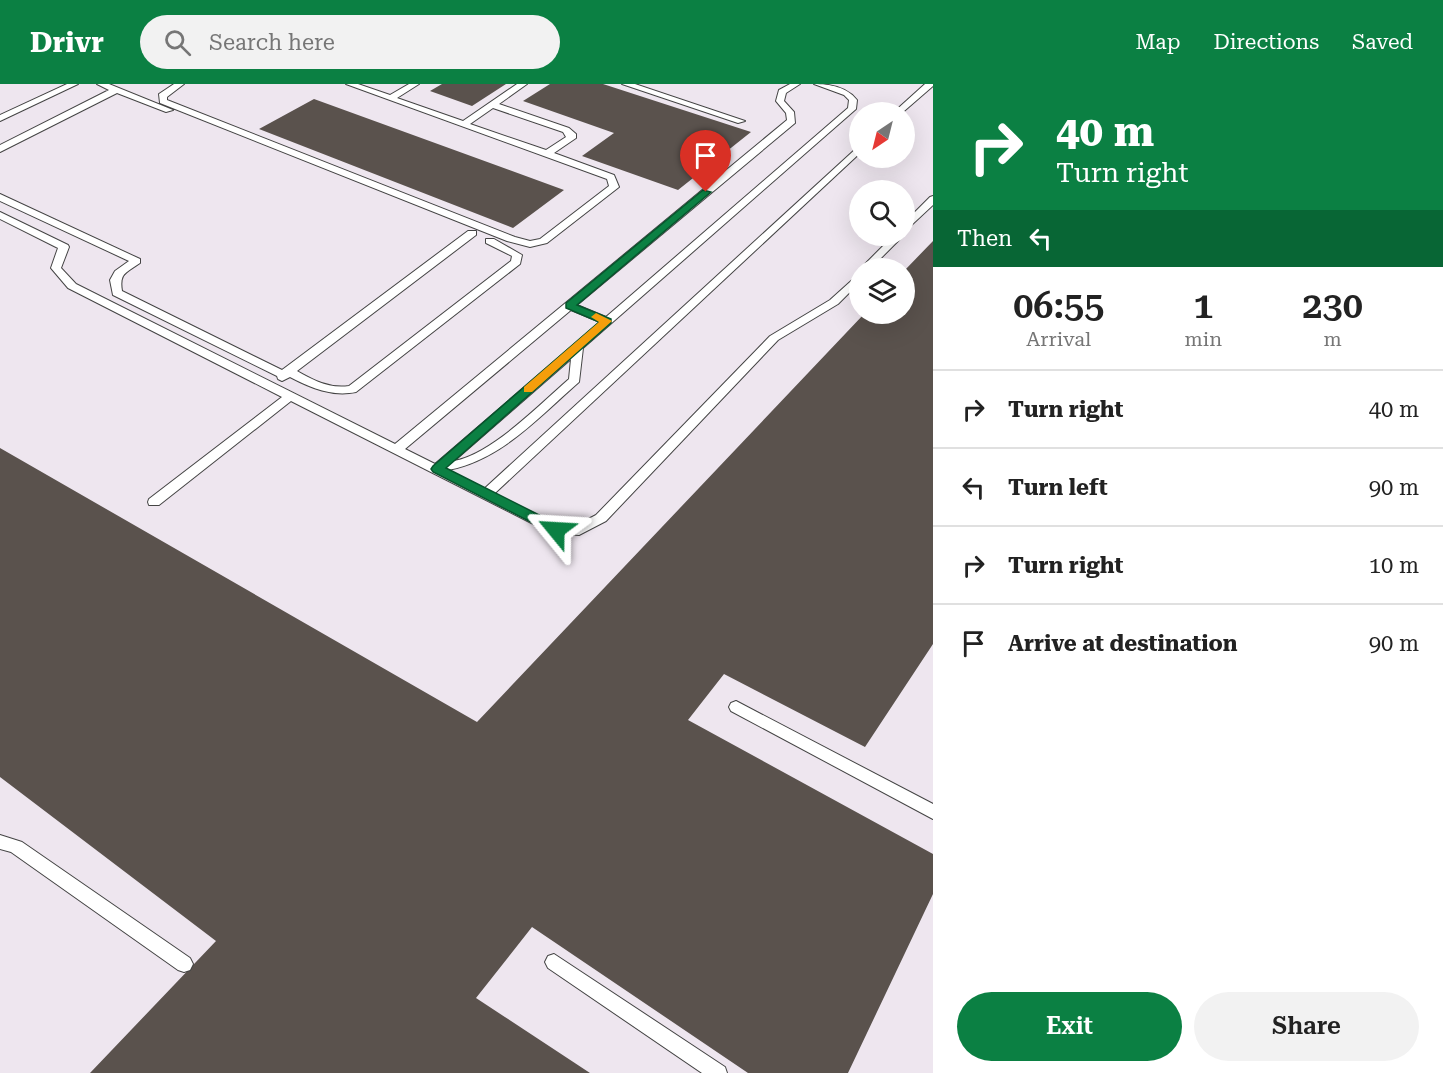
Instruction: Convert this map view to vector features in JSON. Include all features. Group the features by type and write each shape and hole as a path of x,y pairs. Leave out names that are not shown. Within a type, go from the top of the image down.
{"lane":[{"path":"0,118 74,84"},
{"path":"0,197 136,261 119,273 115,280 117,293 285,373 322,388 339,392 352,389 516,262 518,255 507,248 119,86 101,84"},
{"path":"180,84 167,91 162,96 163,101 511,239 530,244 543,241 614,187 611,177 350,84"},
{"path":"391,99 416,84"},
{"path":"464,124 523,84"},
{"path":"626,84 741,121"},
{"path":"397,449 792,121 790,112 780,101 782,92 796,84"},
{"path":"437,469 852,109 853,100 847,93 818,84"},
{"path":"0,149 119,86"},
{"path":"909,102 926,87 933,93"},
{"path":"492,105 572,134 571,138 548,153"},
{"path":"486,494 849,158"},
{"path":"915,218 933,200"},
{"path":"0,215 64,247 56,268 72,286 556,530 579,530 601,518 774,338 834,302 849,287"},
{"path":"271,386 285,373 472,233"},
{"path":"876,258 888,246"},
{"path":"570,306 607,321"},
{"path":"437,469 466,463 498,446 575,380 578,346"},
{"path":"154,502 290,396"},
{"path":"736,707 933,812"},
{"path":"0,842 16,847 184,964"},
{"path":"554,963 718,1073"}],"shaded area":[{"path":"0,84 933,84 933,1073 0,1073"}],"building":[{"path":"442,84 506,84 472,106 430,91"},
{"path":"550,84 603,84 751,132 678,190 582,156 614,133 523,101"},
{"path":"314,99 564,190 513,228 259,129"},
{"path":"933,241 933,644 865,747 724,674 688,720 933,854 933,894 848,1073 748,1073 532,927 476,998 590,1073 90,1073 216,941 0,777 0,448 477,722 855,324 915,324 915,260"}],"slow traffic":[{"path":"528,389 607,321 596,317"}],"route":[{"path":"556,530 437,469 607,321 570,306 706,192"}]}
